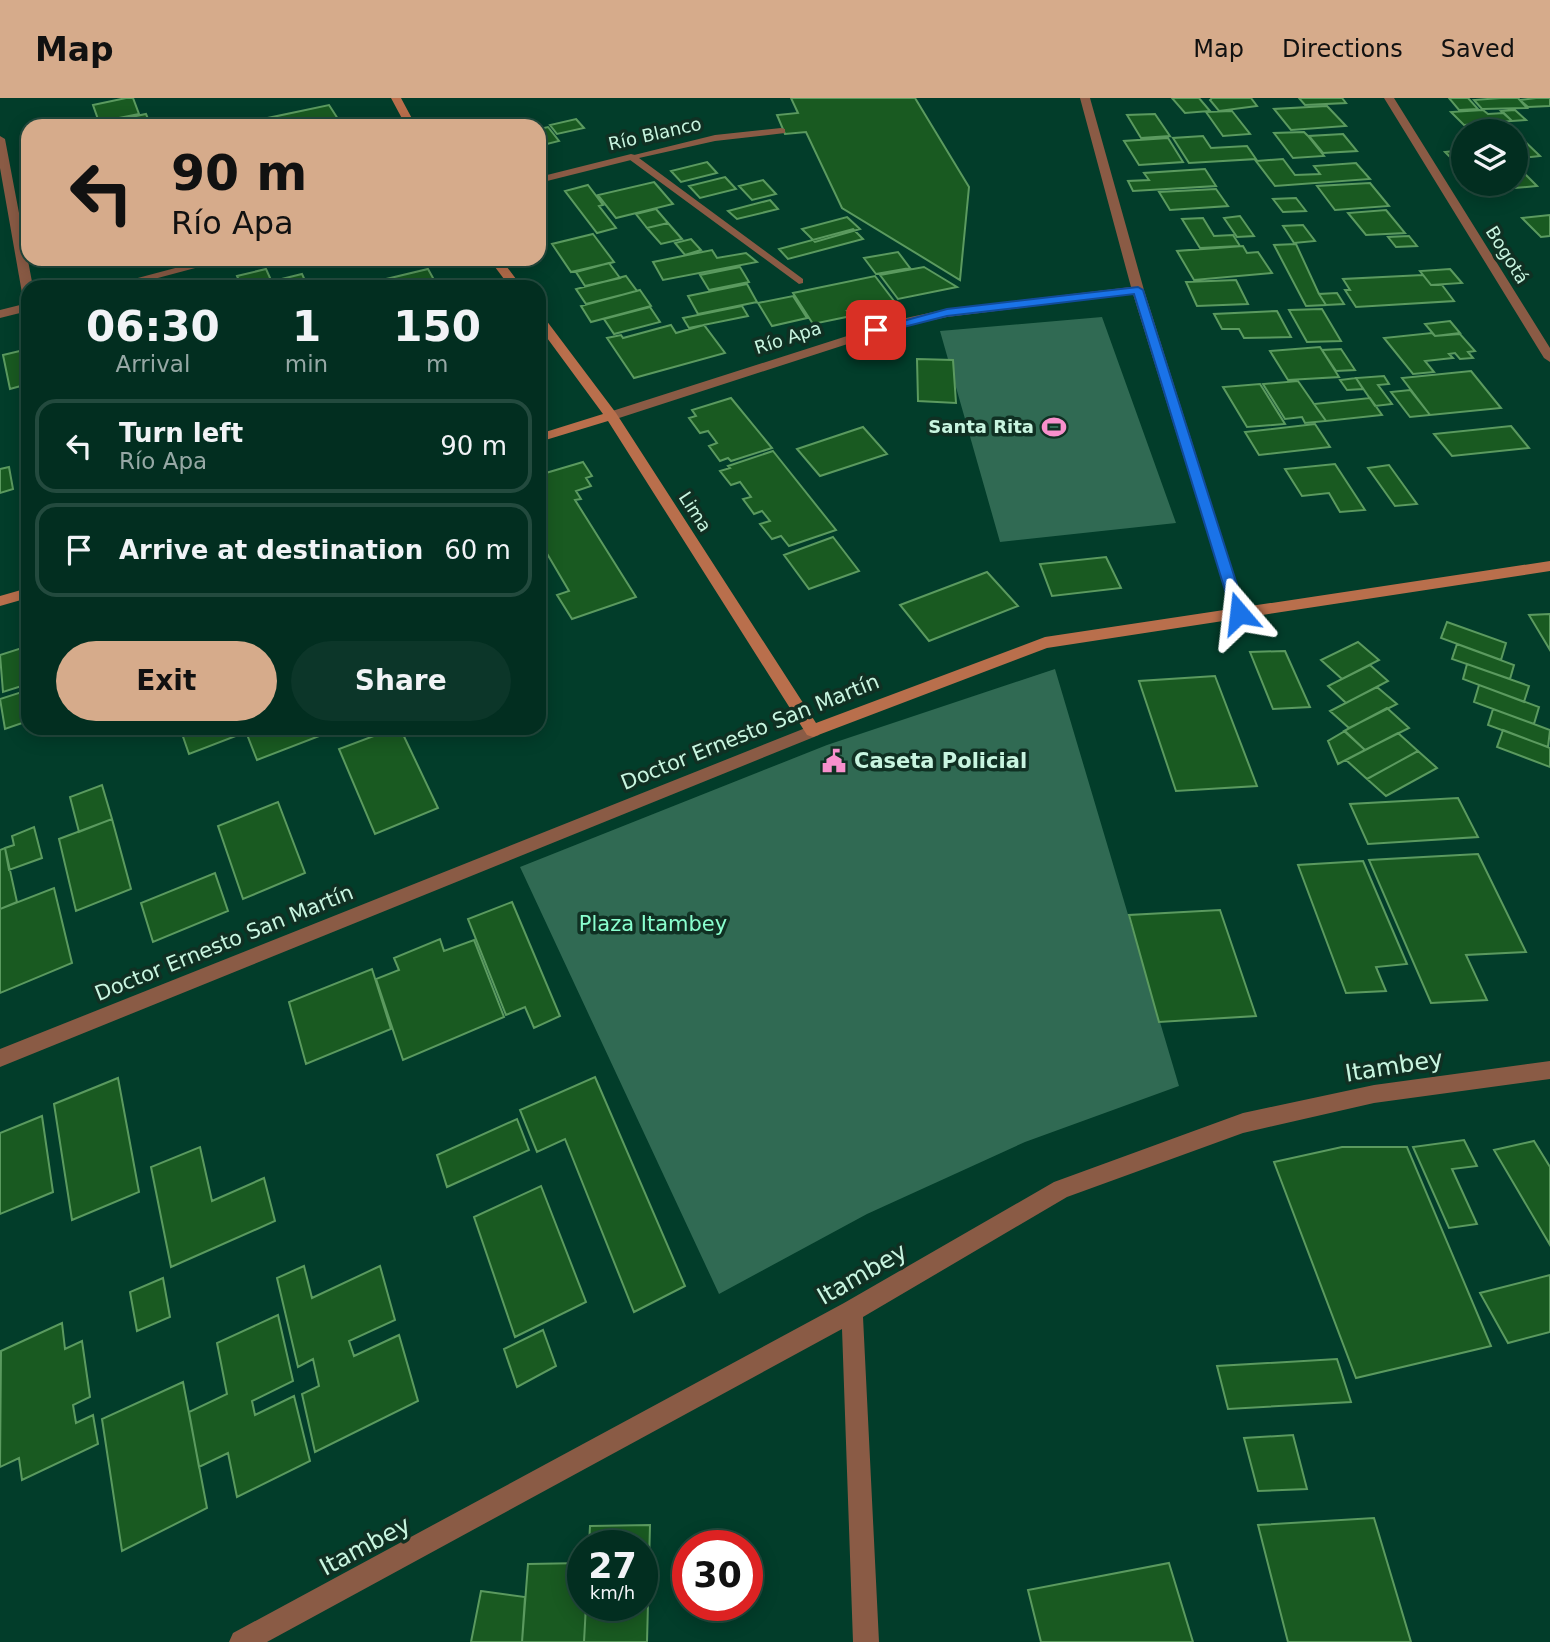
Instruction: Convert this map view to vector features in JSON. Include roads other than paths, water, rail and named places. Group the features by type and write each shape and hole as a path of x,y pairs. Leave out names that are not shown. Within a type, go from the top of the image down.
{"street":[{"path":"396,98 407,119"},
{"path":"1085,98 1138,290 1239,613"},
{"name":"Bogotá","path":"1389,98 1550,358"},
{"name":"Río Blanco","path":"546,178 715,138 781,131"},
{"path":"0,139 21,254"},
{"path":"631,158 799,281"},
{"path":"138,280 195,266"},
{"name":"Río Apa","path":"546,436 897,324 947,313 1138,290"},
{"path":"0,314 21,309"},
{"name":"Lima","path":"546,328 611,416 813,731"},
{"name":"Doctor Ernesto San Martín","path":"0,1058 813,731 1045,643 1550,566"},
{"path":"0,601 21,595"},
{"name":"Itambey","path":"242,1642 852,1311 1062,1189 1244,1123 1374,1094 1550,1070"},
{"path":"852,1311 866,1642"}],"place":[{"name":"Santa Rita","path":"1054,427"},
{"name":"Caseta Policial","path":"834,761"}],"park label":[{"name":"Plaza Itambey","path":"653,924"}]}
